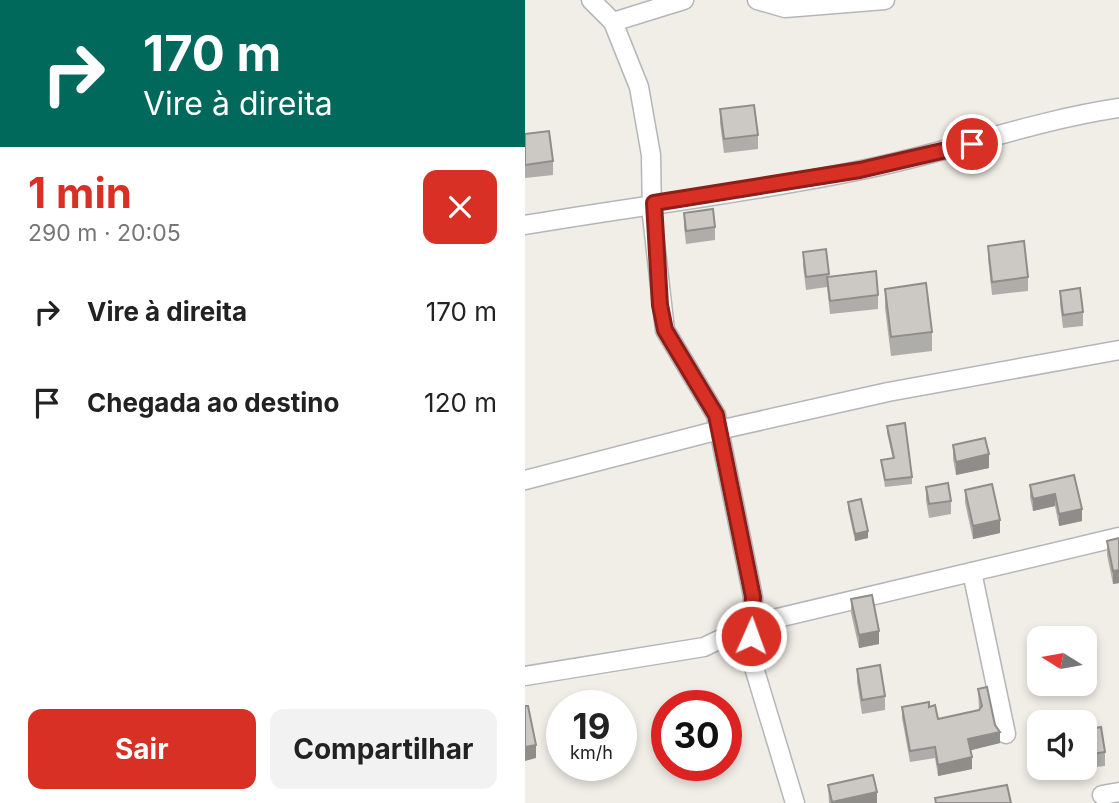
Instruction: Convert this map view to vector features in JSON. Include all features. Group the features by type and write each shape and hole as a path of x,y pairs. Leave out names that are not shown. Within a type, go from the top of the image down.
{"street":[{"path":"591,0 613,22 639,87 652,155 660,305 665,330 706,396 719,430 753,597 752,661 796,803"},
{"path":"613,22 684,0"},
{"path":"757,0 785,8 885,0"},
{"path":"525,225 860,170 951,150 1035,124 1119,108"},
{"path":"525,480 719,430 888,392 1119,349"},
{"path":"525,676 704,647 752,624 1119,537"},
{"path":"972,572 1006,734"}],"building":[{"path":"754,105 758,135 724,139 720,109"},
{"path":"549,131 553,161 525,165 525,134"},
{"path":"713,209 715,227 686,231 684,213"},
{"path":"1024,241 1028,277 992,282 988,246"},
{"path":"826,249 829,274 806,277 803,252"},
{"path":"876,271 878,295 830,301 827,277"},
{"path":"926,283 932,332 891,337 885,289"},
{"path":"1080,288 1083,312 1063,315 1060,291"},
{"path":"905,423 912,477 885,480 881,460 894,458 887,426"},
{"path":"985,438 989,454 956,462 953,445"},
{"path":"1074,475 1082,509 1059,514 1055,494 1033,499 1030,485"},
{"path":"948,483 951,501 929,504 926,487"},
{"path":"992,484 1000,520 973,526 965,490"},
{"path":"861,499 868,531 855,534 848,502"},
{"path":"1119,538 1119,570 1113,571 1107,541"},
{"path":"872,595 879,631 859,635 851,599"},
{"path":"880,665 885,696 862,700 857,669"},
{"path":"987,687 995,725 1000,732 968,739 972,757 938,765 935,747 910,751 902,707 929,702 929,707 935,705 938,719 979,710 982,706 978,689"},
{"path":"525,706 528,706 536,745 525,747"},
{"path":"1101,727 1105,752 1097,753 1097,728"},
{"path":"873,775 877,792 832,802 828,785"},
{"path":"1007,785 1011,803 936,803 935,798"}],"route":[{"path":"751,636 753,597 716,415 665,330 660,305 656,237 652,216 654,203 770,187 860,170 972,144"}]}
